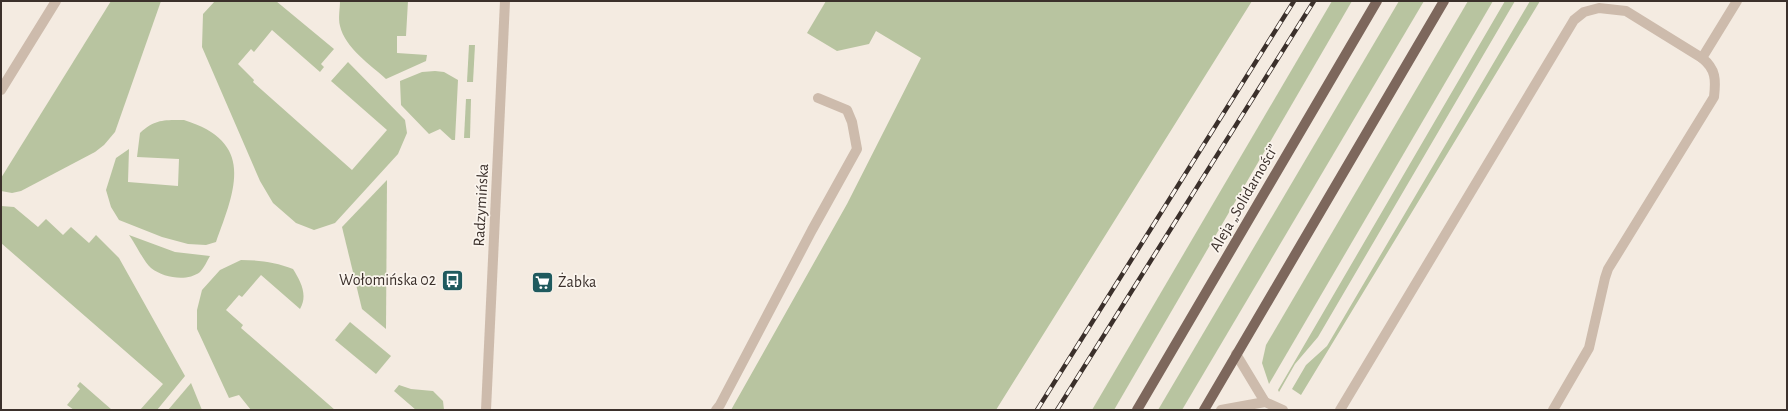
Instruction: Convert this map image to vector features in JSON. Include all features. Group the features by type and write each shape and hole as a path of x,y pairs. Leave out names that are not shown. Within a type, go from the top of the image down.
{"main road":[{"name":"Aleja „Solidarności”","path":"1137,410 1377,1"},
{"path":"1204,410 1444,1"}],"street":[{"path":"1,90 56,1"},
{"name":"Radzymińska","path":"486,410 505,1"},
{"path":"1702,58 1737,1"},
{"path":"1340,410 1574,20 1584,12 1599,8 1626,11 1711,65 1716,81 1714,97 1608,269 1604,278 1590,348 1553,410"},
{"path":"716,410 857,149 852,122 847,110 818,98"},
{"path":"1236,354 1265,402"},
{"path":"1221,410 1265,402 1283,410"}],"green space":[{"path":"111,1 161,1 115,132 104,145 95,152 21,191 12,193 1,191 1,178"},
{"path":"215,1 276,1 334,49 321,64 324,67 320,72 272,30 254,52 251,49 238,64 254,80 253,82 352,170 387,130 331,81 348,62 405,120 407,133 398,154 335,223 314,230 296,223 273,203 260,181 202,47 203,14"},
{"path":"340,1 408,1 406,36 397,36 397,53 427,55 426,61 386,79 359,56 347,42 339,23"},
{"path":"826,1 1252,1 996,410 731,410 847,204 921,58 876,31 869,44 837,51 807,33"},
{"path":"1332,1 1352,1 1114,410 1092,410"},
{"path":"1399,1 1424,1 1182,410 1158,410"},
{"path":"1468,1 1493,1 1269,384 1262,363 1266,345"},
{"path":"1505,1 1515,1 1318,337 1295,364 1279,392 1278,390"},
{"path":"1530,1 1540,1 1301,395 1292,389 1306,365 1327,346"},
{"path":"469,45 475,45 473,82 467,82"},
{"path":"422,72 444,72 458,80 455,140 452,140 440,129 429,134 401,105 400,81"},
{"path":"466,99 471,99 470,138 464,138"},
{"path":"184,120 207,129 222,141 231,154 234,169 233,185 229,203 216,242 206,245 188,244 162,237 119,220 111,207 106,190 116,158 129,149 128,182 178,186 179,159 137,157 140,133 145,128 160,121"},
{"path":"387,180 386,329 362,309 342,227"},
{"path":"1,206 14,207 38,227 46,219 63,235 71,227 89,243 96,235 119,258 185,376 157,410 140,410 163,384 1,243"},
{"path":"129,235 175,252 210,256 200,272 189,277 176,278 162,274 151,268"},
{"path":"241,260 267,262 293,269 301,284 303,294 300,309 261,275 242,297 239,295 226,310 243,325 241,328 335,410 251,410 239,395 229,398 197,329 197,310 202,290 220,270"},
{"path":"350,322 391,356 376,374 335,340"},
{"path":"80,382 112,410 74,410 67,405 80,389 77,386"},
{"path":"191,383 202,410 168,410"},
{"path":"399,385 411,389 433,391 443,401 444,410 416,410 394,391"}],"railway":[{"path":"1037,410 1294,1"},
{"path":"1057,410 1314,1"}],"place":[{"name":"Wołomińska 02","path":"452,280"},
{"name":"Żabka","path":"543,282"}]}
